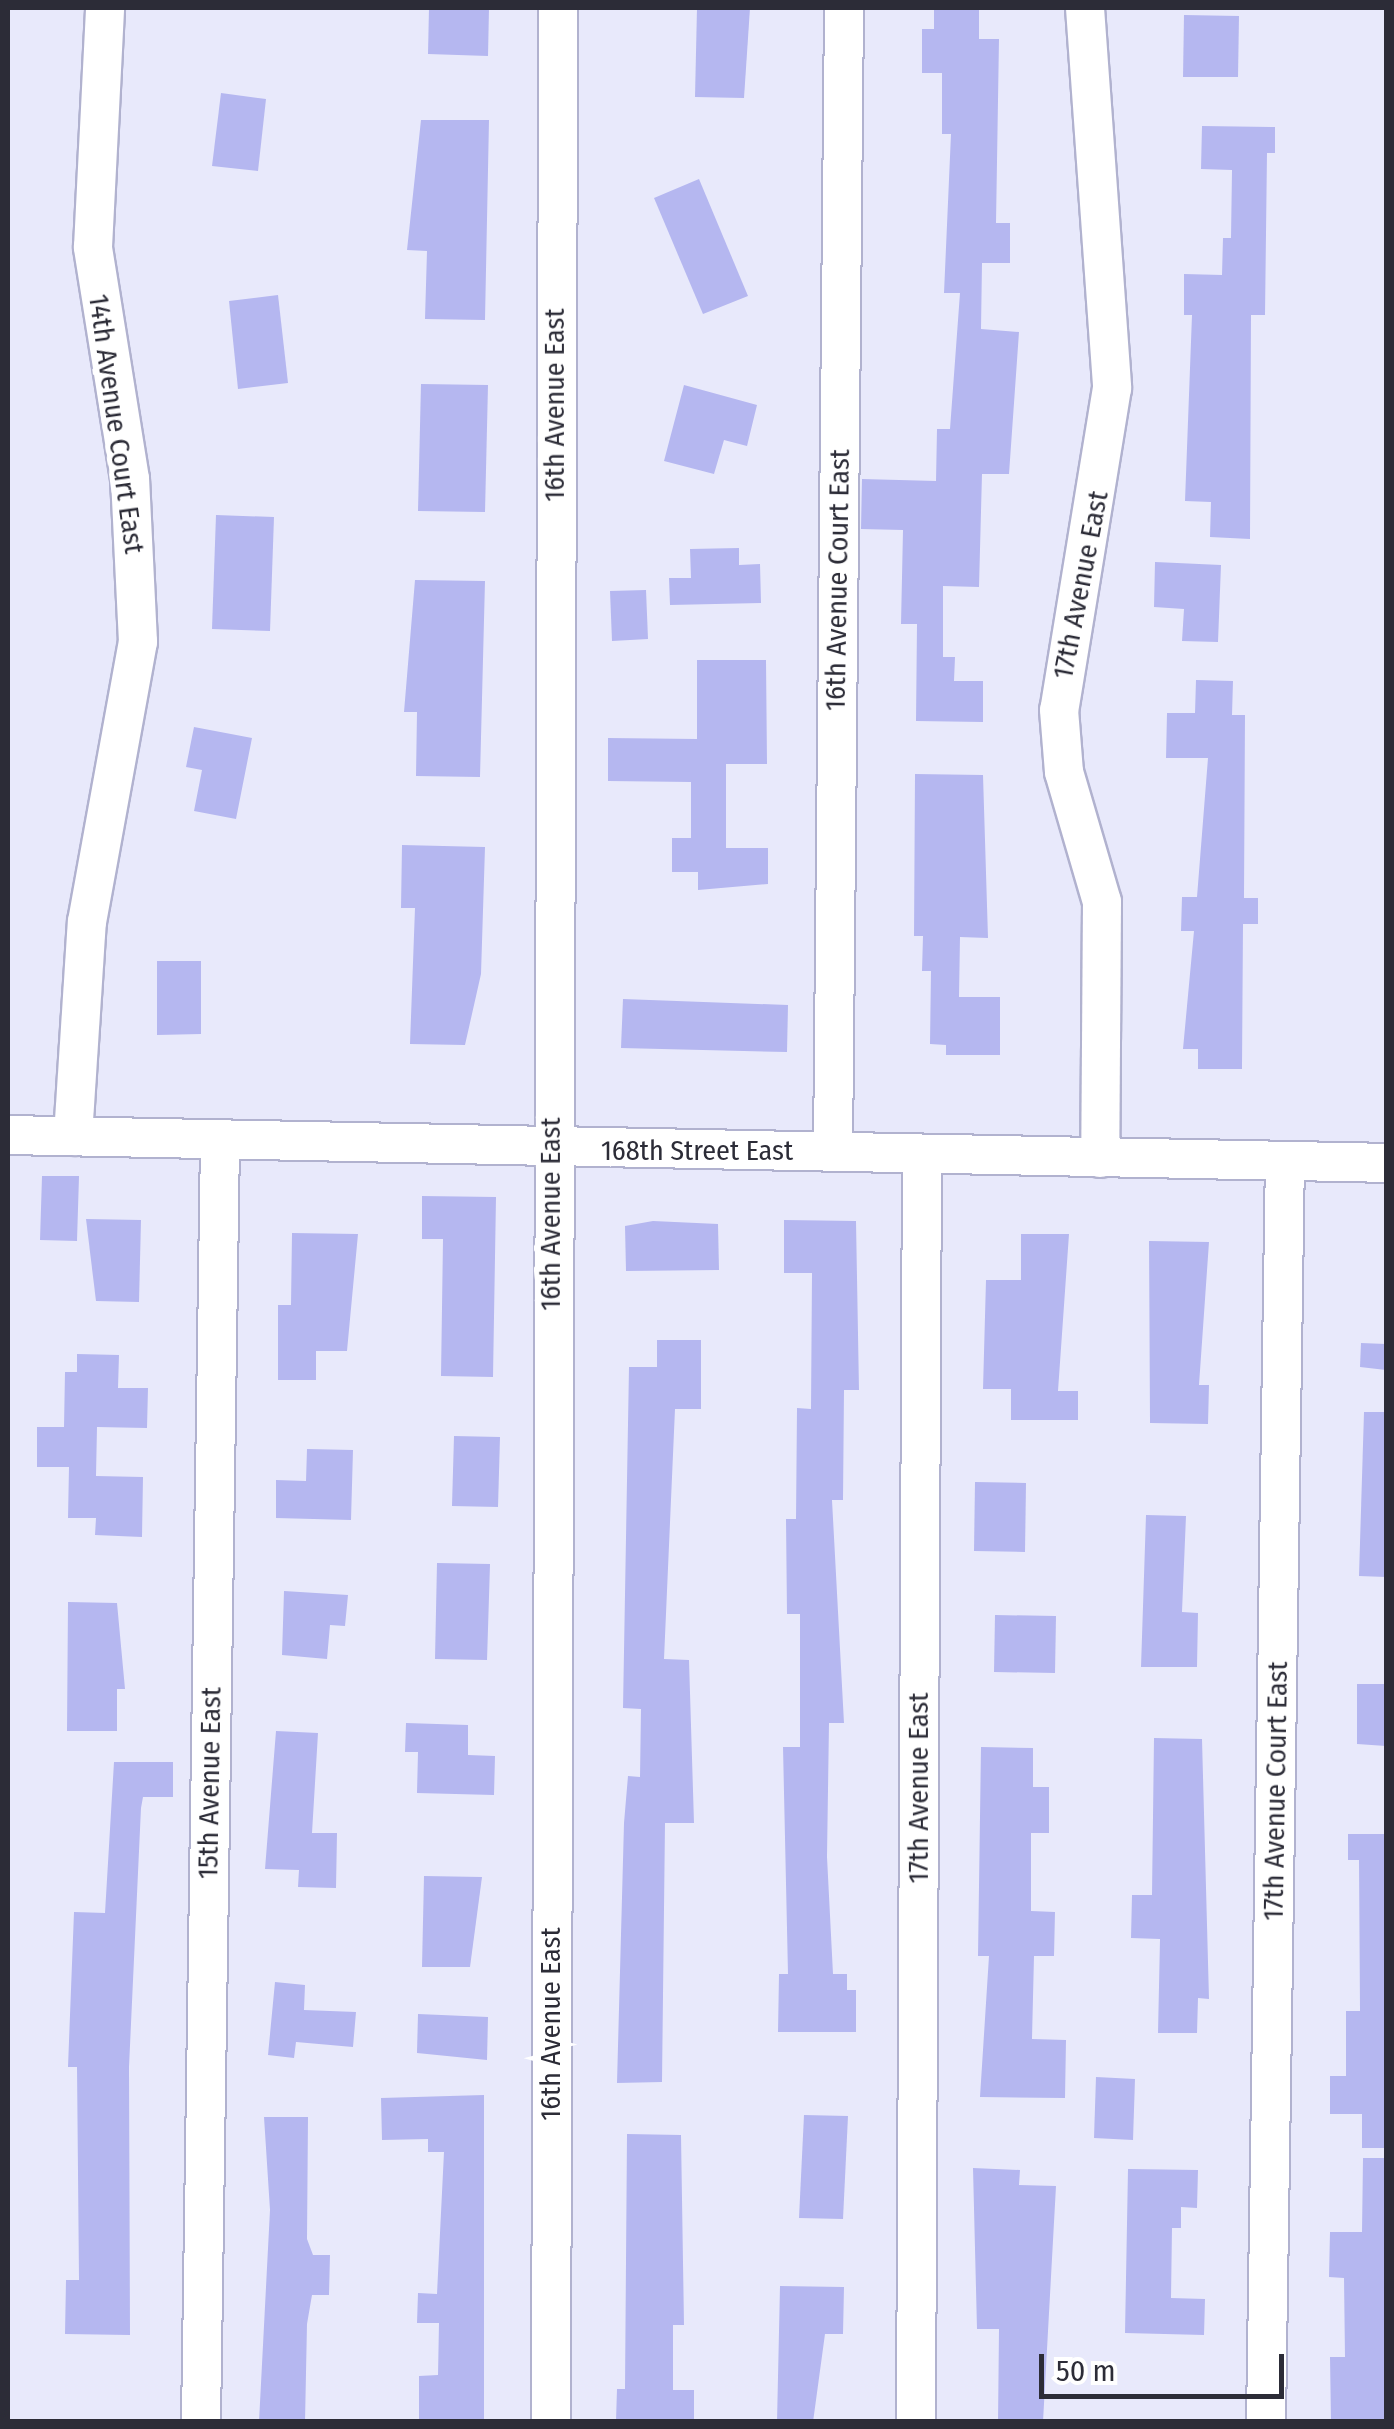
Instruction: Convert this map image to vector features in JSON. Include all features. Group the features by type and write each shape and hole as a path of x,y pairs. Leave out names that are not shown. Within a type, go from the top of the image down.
{"street":[{"name":"14th Avenue Court East","path":"73,1136 88,922 138,642 130,479 93,246 106,8"},
{"name":"16th Avenue East","path":"551,2422 551,1150 558,8"},
{"name":"16th Avenue Court East","path":"833,1152 844,8"},
{"name":"17th Avenue East","path":"1085,8 1112,388 1059,710 1064,772 1102,902 1100,1158"},
{"name":"168th Street East","path":"8,1135 220,1144 1386,1163"},
{"name":"15th Avenue East","path":"201,2422 220,1144"},
{"name":"17th Avenue East","path":"916,2422 922,1155"},
{"name":"17th Avenue Court East","path":"1266,2422 1285,1161"}],"building":[{"path":"429,8 489,8 488,56 428,54"},
{"path":"697,8 750,8 744,98 695,97"},
{"path":"934,8 979,8 979,39 999,39 996,223 1010,223 1010,263 982,263 981,329 1019,332 1009,474 982,474 979,587 943,586 943,657 955,657 954,681 983,681 983,722 916,721 917,624 901,624 903,530 861,529 862,479 936,481 937,429 950,429 960,293 944,293 951,134 942,134 942,73 922,73 922,29 934,29"},
{"path":"1184,15 1239,16 1238,77 1183,77"},
{"path":"221,93 266,99 258,171 212,166"},
{"path":"421,120 489,120 485,320 425,319 427,251 407,250"},
{"path":"1202,126 1275,127 1275,153 1267,153 1265,315 1251,315 1250,539 1210,537 1211,502 1185,501 1192,315 1184,315 1184,274 1222,275 1223,238 1231,238 1232,170 1201,169"},
{"path":"699,179 748,296 703,314 654,198"},
{"path":"278,295 288,383 238,389 229,301"},
{"path":"421,384 488,385 485,512 418,511"},
{"path":"684,385 757,405 747,446 724,440 714,474 664,461"},
{"path":"216,515 274,517 270,631 212,629"},
{"path":"739,548 739,565 760,564 761,603 670,605 669,578 691,578 690,549"},
{"path":"1155,562 1221,565 1218,642 1182,641 1184,609 1154,607"},
{"path":"415,580 485,581 480,777 416,776 417,712 404,712"},
{"path":"646,590 648,639 612,641 610,591"},
{"path":"697,660 766,660 767,764 726,764 726,848 768,848 768,884 698,890 698,872 672,872 672,838 691,838 691,782 608,781 608,738 697,739"},
{"path":"1196,680 1233,681 1232,715 1245,715 1244,898 1258,898 1258,924 1243,924 1242,1069 1198,1069 1198,1049 1183,1049 1194,931 1181,931 1182,897 1197,897 1208,758 1166,758 1167,713 1195,713"},
{"path":"194,727 252,738 236,819 194,811 202,770 186,767"},
{"path":"915,774 983,775 988,938 960,937 959,997 1000,997 1000,1055 946,1055 946,1045 930,1044 931,971 922,971 923,936 914,936"},
{"path":"402,845 485,847 481,974 465,1045 410,1044 415,908 401,908"},
{"path":"157,961 201,961 201,1034 157,1035"},
{"path":"623,999 788,1005 787,1052 621,1048"},
{"path":"42,1176 79,1176 77,1241 40,1240"},
{"path":"422,1196 496,1197 493,1377 441,1376 443,1239 422,1239"},
{"path":"86,1219 141,1220 139,1302 96,1301"},
{"path":"784,1220 856,1221 859,1390 844,1390 843,1500 832,1500 844,1723 829,1723 827,1857 833,1974 847,1974 847,1990 856,1990 856,2032 778,2032 779,1974 788,1974 783,1747 800,1747 800,1614 787,1614 786,1519 796,1519 797,1408 811,1409 812,1273 784,1273"},
{"path":"653,1221 718,1224 719,1270 626,1271 625,1226"},
{"path":"292,1233 358,1234 347,1351 316,1351 316,1380 278,1380 278,1305 291,1305"},
{"path":"1021,1234 1069,1234 1058,1391 1078,1391 1078,1420 1011,1420 1011,1389 983,1389 986,1280 1021,1280"},
{"path":"1149,1241 1209,1242 1199,1385 1209,1385 1208,1424 1150,1423"},
{"path":"657,1340 701,1340 701,1409 675,1409 664,1659 689,1660 694,1823 665,1823 662,2082 617,2083 624,1823 628,1776 640,1777 641,1709 623,1708 629,1367 657,1367"},
{"path":"1361,1343 1386,1344 1386,1370 1360,1367"},
{"path":"77,1354 119,1355 118,1388 148,1388 147,1428 97,1427 96,1476 143,1477 142,1537 95,1535 96,1518 68,1518 69,1467 37,1467 37,1427 64,1427 65,1372 77,1372"},
{"path":"1364,1412 1386,1412 1386,1577 1359,1576"},
{"path":"454,1436 500,1437 498,1507 452,1506"},
{"path":"307,1449 353,1450 351,1520 276,1518 276,1480 306,1481"},
{"path":"975,1482 1026,1483 1025,1552 974,1551"},
{"path":"1146,1515 1186,1516 1182,1612 1198,1613 1197,1667 1141,1667"},
{"path":"437,1563 490,1564 487,1660 435,1659"},
{"path":"284,1591 348,1595 345,1626 330,1625 327,1659 282,1655"},
{"path":"68,1602 117,1603 125,1689 117,1689 117,1731 67,1731"},
{"path":"995,1615 1056,1616 1055,1673 994,1672"},
{"path":"1357,1684 1386,1684 1386,1746 1357,1744"},
{"path":"406,1723 468,1725 468,1755 495,1756 494,1795 417,1793 418,1752 405,1752"},
{"path":"276,1731 318,1733 312,1833 337,1833 336,1888 298,1887 299,1870 265,1869"},
{"path":"1154,1738 1202,1739 1209,1999 1198,1998 1197,2033 1158,2033 1160,1939 1131,1938 1132,1895 1152,1895"},
{"path":"981,1747 1033,1748 1033,1787 1049,1787 1049,1833 1031,1833 1031,1911 1055,1912 1054,1956 1034,1956 1032,2039 1066,2040 1065,2098 980,2097 989,1956 978,1956"},
{"path":"114,1762 173,1762 173,1797 143,1797 141,1808 129,2067 130,2335 65,2334 66,2280 79,2280 77,2067 68,2067 74,1912 105,1913"},
{"path":"1348,1834 1386,1834 1386,2148 1362,2148 1362,2114 1330,2114 1330,2076 1346,2076 1346,2011 1360,2011 1359,1860 1348,1860"},
{"path":"424,1876 482,1877 470,1967 422,1967"},
{"path":"275,1982 305,1985 304,2010 356,2012 353,2047 296,2042 294,2058 268,2055"},
{"path":"418,2014 488,2017 487,2060 417,2053"},
{"path":"1096,2077 1135,2079 1133,2140 1094,2138"},
{"path":"484,2095 484,2422 419,2422 419,2376 438,2375 439,2323 417,2323 418,2293 437,2294 444,2152 428,2152 428,2139 382,2140 381,2098"},
{"path":"804,2115 848,2116 843,2219 799,2218"},
{"path":"264,2117 308,2117 307,2239 313,2255 330,2255 329,2295 312,2295 307,2324 305,2422 259,2422 270,2210"},
{"path":"627,2134 681,2135 684,2325 673,2325 673,2390 694,2390 694,2422 616,2421 617,2389 625,2389"},
{"path":"1363,2158 1386,2158 1386,2422 1331,2422 1330,2357 1345,2357 1344,2278 1329,2277 1330,2232 1362,2232"},
{"path":"973,2168 1020,2170 1019,2185 1056,2186 1043,2422 998,2422 999,2329 977,2329"},
{"path":"1128,2169 1198,2170 1197,2208 1181,2207 1181,2228 1172,2228 1171,2298 1205,2299 1204,2335 1125,2333"},
{"path":"780,2286 844,2287 843,2334 825,2334 813,2422 777,2422"}]}
